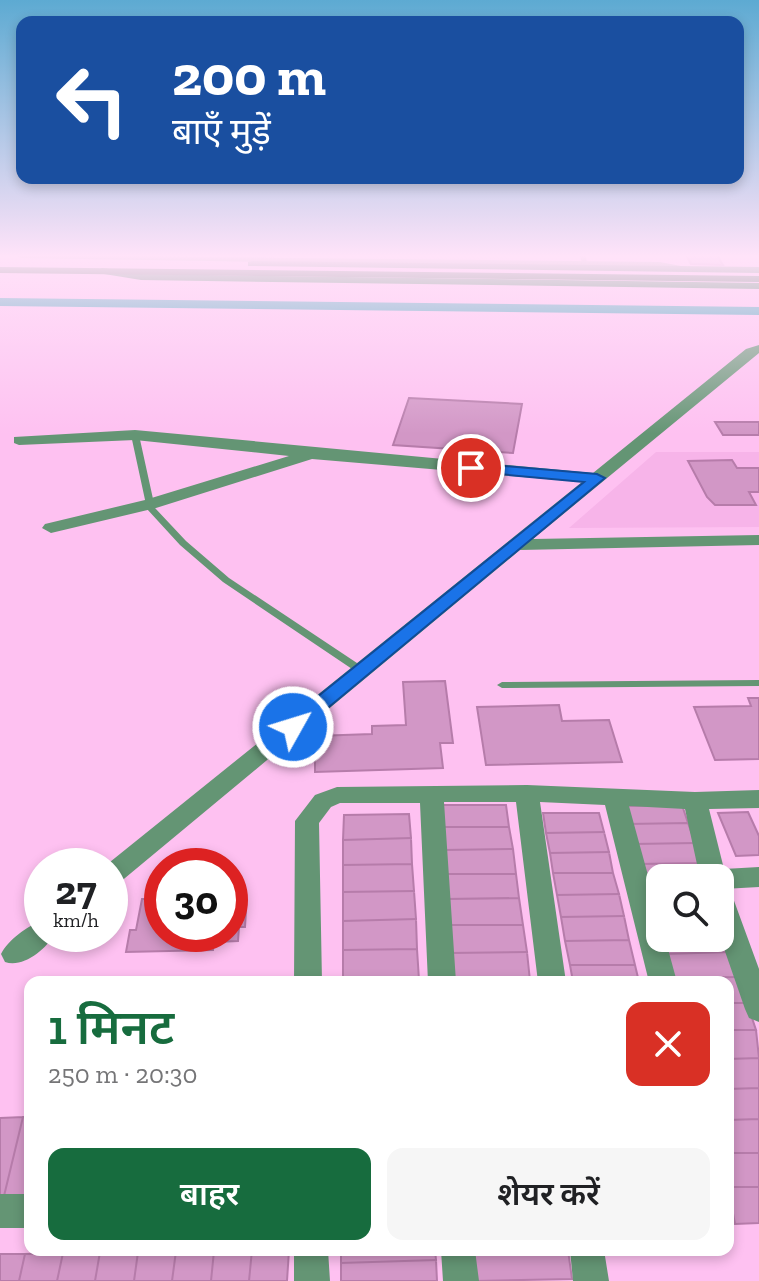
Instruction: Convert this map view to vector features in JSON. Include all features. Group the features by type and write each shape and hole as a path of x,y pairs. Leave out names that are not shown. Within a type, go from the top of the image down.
{"street":[{"path":"128,861 759,349"},
{"path":"736,365 759,366"},
{"path":"19,440 135,435 313,454 597,478"},
{"path":"51,528 150,504 313,454"},
{"path":"515,545 759,540"},
{"path":"527,793 551,976"},
{"path":"308,976 307,821 323,801 337,795 527,793 695,801 759,799"},
{"path":"432,795 442,976"},
{"path":"615,797 661,976"},
{"path":"695,801 710,864"},
{"path":"734,878 759,877"},
{"path":"734,925 750,956 759,1009"},
{"path":"15,954 24,947"},
{"path":"0,1211 24,1211"},
{"path":"311,1256 312,1281"},
{"path":"459,1256 461,1281"},
{"path":"588,1256 591,1281"}],"lane":[{"path":"135,435 151,509 183,543 226,580 362,671"},
{"path":"502,685 759,683"}],"shaded area":[{"path":"656,452 759,452 759,527 569,528"}],"building":[{"path":"409,398 522,404 513,453 393,445"},
{"path":"715,422 759,422 759,435 723,435"},
{"path":"732,460 737,468 759,468 759,492 749,492 756,505 715,505 707,497 688,461"},
{"path":"445,681 453,743 440,743 443,768 315,772 315,736 372,734 372,726 406,725 403,682"},
{"path":"748,698 759,698 759,759 715,760 694,707 751,706"},
{"path":"559,705 562,721 609,720 622,762 486,765 477,707"},
{"path":"440,805 506,805 509,827 442,827"},
{"path":"682,805 688,823 628,824 624,806"},
{"path":"748,812 759,836 759,855 736,856 718,813"},
{"path":"543,813 599,813 604,832 546,833"},
{"path":"409,814 411,838 343,840 344,815"},
{"path":"688,823 695,843 634,844 628,824"},
{"path":"442,827 509,827 513,849 444,850"},
{"path":"604,832 609,852 550,853 546,833"},
{"path":"411,838 412,864 343,865 343,840"},
{"path":"695,843 701,863 639,864 634,844"},
{"path":"513,849 516,874 445,874 444,850"},
{"path":"609,852 613,873 553,873 550,853"},
{"path":"701,863 701,864 646,864 645,885 639,864"},
{"path":"412,864 414,891 343,892 343,865"},
{"path":"553,873 613,873 619,894 557,895"},
{"path":"445,874 516,874 519,898 447,899"},
{"path":"414,891 416,919 343,921 343,892"},
{"path":"619,894 624,916 561,917 557,895"},
{"path":"519,898 523,925 449,925 447,899"},
{"path":"142,899 144,952 128,952 130,930 136,930"},
{"path":"624,916 629,940 565,941 561,917"},
{"path":"416,919 417,949 343,950 343,921"},
{"path":"449,925 523,925 527,952 451,953"},
{"path":"629,940 635,965 570,965 565,941"},
{"path":"417,949 419,976 343,976 343,950"},
{"path":"527,952 529,976 453,976 451,953"},
{"path":"662,952 731,952 663,954"},
{"path":"731,952 739,977 734,976 669,976 663,954"},
{"path":"570,965 635,965 638,976 572,976"},
{"path":"734,977 739,977 747,1003 734,1003"},
{"path":"734,1003 747,1003 756,1030 734,1030"},
{"path":"734,1030 756,1030 759,1058 734,1059"},
{"path":"759,1058 759,1088 734,1089 734,1059"},
{"path":"759,1088 759,1119 734,1120 734,1089"},
{"path":"23,1117 4,1196 0,1196 0,1118"},
{"path":"23,1117 24,1117 24,1195 4,1196"},
{"path":"759,1119 759,1153 734,1153 734,1120"},
{"path":"734,1153 759,1153 759,1187 734,1187"},
{"path":"734,1187 759,1187 759,1223 735,1224"},
{"path":"0,1254 24,1254 19,1281 0,1281"},
{"path":"25,1256 62,1256 57,1281 19,1281"},
{"path":"62,1256 99,1256 95,1281 57,1281"},
{"path":"99,1256 137,1256 134,1281 95,1281"},
{"path":"137,1256 175,1256 172,1281 134,1281"},
{"path":"175,1256 214,1256 211,1281 172,1281"},
{"path":"214,1256 251,1256 249,1281 211,1281"},
{"path":"251,1256 289,1256 287,1281 249,1281"},
{"path":"341,1256 436,1256 436,1260 341,1263"},
{"path":"473,1256 569,1256 572,1279 475,1281"},
{"path":"436,1260 437,1281 341,1281 341,1263"}],"route":[{"path":"293,727 597,478 471,468"}]}
